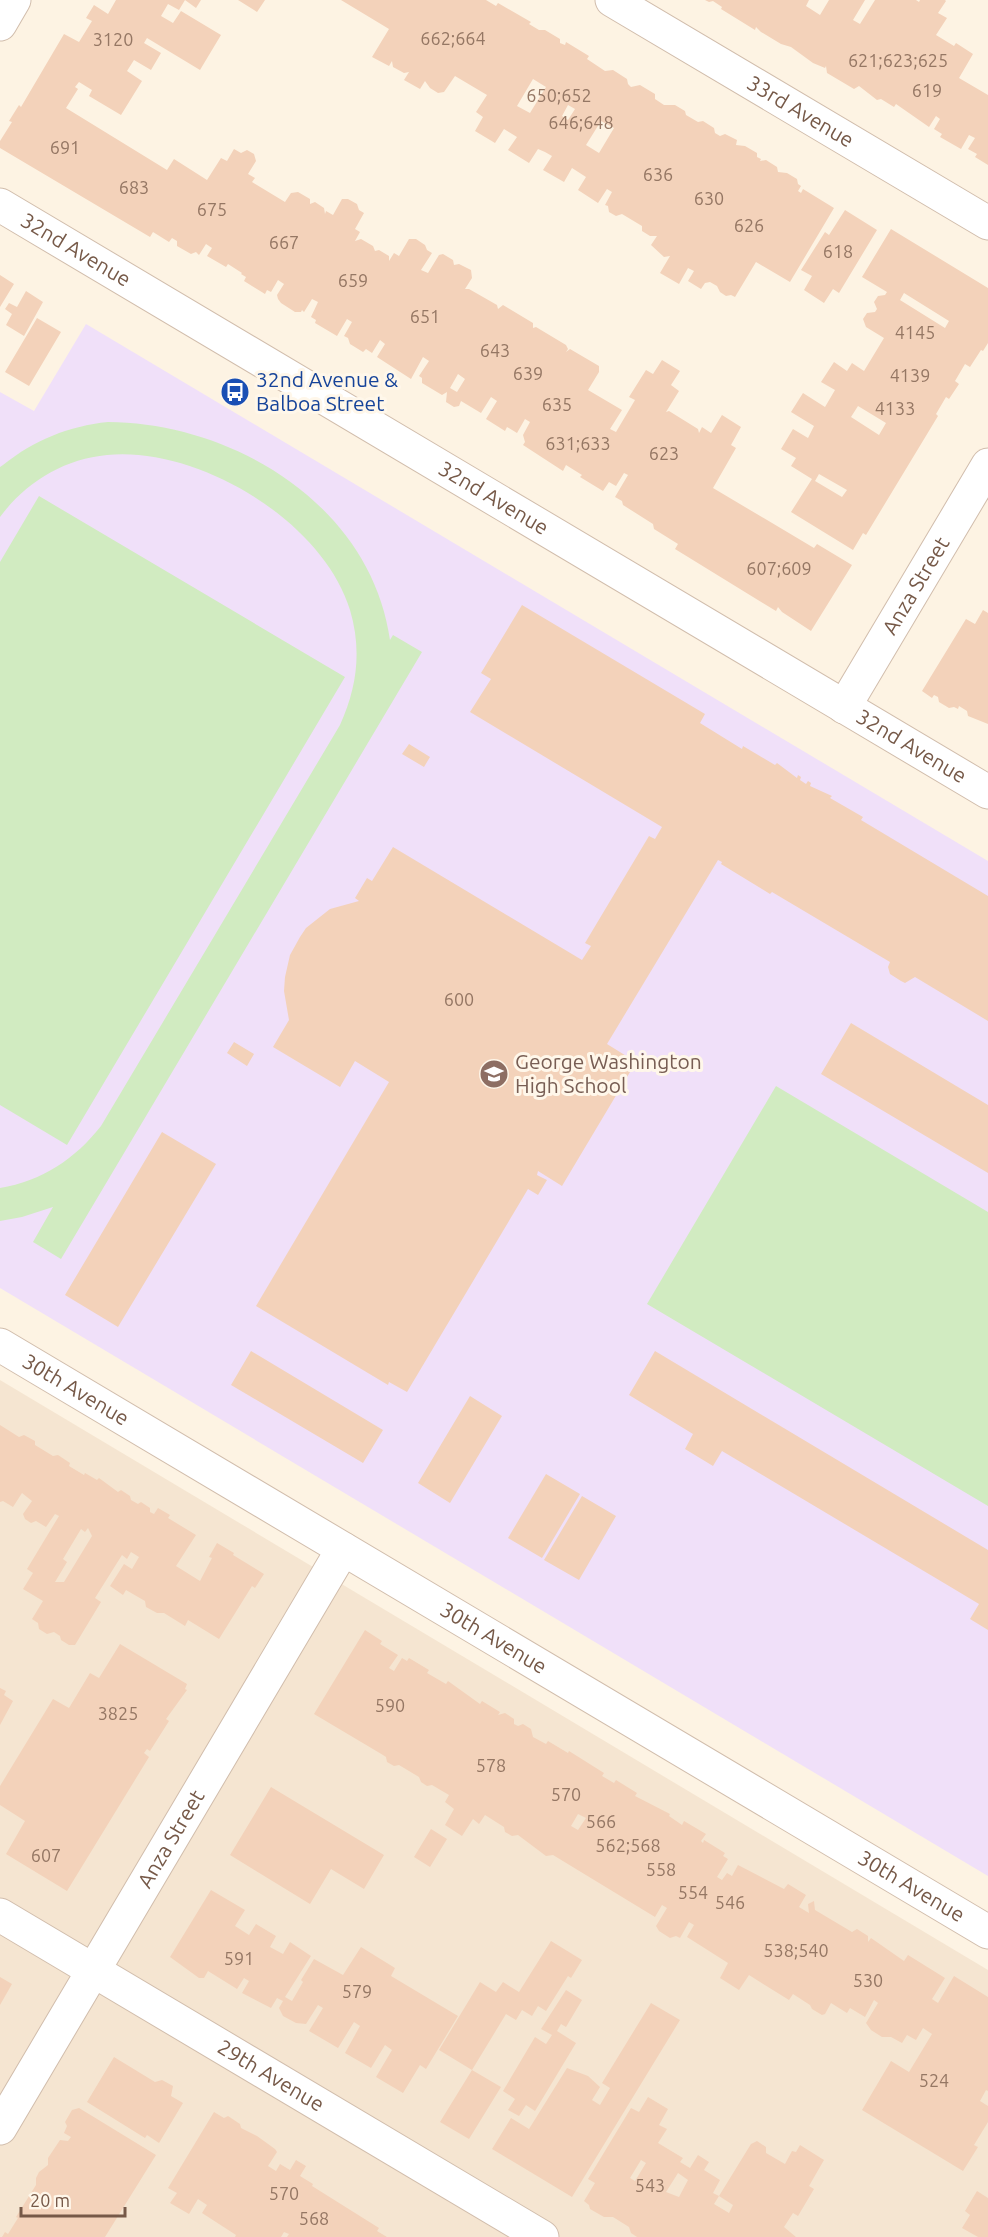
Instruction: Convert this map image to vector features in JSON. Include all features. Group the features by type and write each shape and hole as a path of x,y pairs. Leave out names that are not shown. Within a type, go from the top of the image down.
{"street":[{"path":"0,24 14,0"},
{"name":"33rd Avenue","path":"612,0 988,223"},
{"name":"32nd Avenue","path":"0,205 988,792"},
{"name":"Anza Street","path":"844,707 988,465"},
{"name":"30th Avenue","path":"0,1345 988,1932"},
{"name":"Anza Street","path":"0,2128 344,1549"},
{"name":"29th Avenue","path":"0,1915 542,2237"}],"shaded area":[{"name":"George Washington High School","path":"86,324 988,861 988,1876 0,1288 0,392 34,411"},
{"path":"0,1380 988,1970 988,2237 0,2237"}],"green space":[{"path":"108,422 156,426 203,438 248,456 290,481 326,512 356,550 378,592 390,640 393,635 422,652 61,1259 33,1242 53,1207 0,1221 0,1188 30,1180 56,1167 80,1149 101,1126 340,725 354,683 357,654 350,610 336,577 313,547 285,519 252,496 217,477 180,463 142,455 91,457 47,474 22,493 0,517 0,467 27,448 52,436 80,427"},
{"path":"39,496 345,677 67,1145 0,1105 0,562"},
{"path":"776,1086 988,1212 988,1506 647,1304"}],"building":[{"path":"116,0 185,0 179,10 168,4 161,16 173,23 181,11 221,35 200,70 147,38 144,43 161,53 151,70 134,60 127,71 142,81 121,115 89,96 92,90 79,82 75,87 78,89 66,108 167,170 174,159 207,180 221,158 227,161 234,149 241,153 247,150 254,154 256,161 248,174 255,178 252,182 285,202 291,193 298,192 310,199 310,204 315,202 324,208 325,214 326,211 333,215 342,199 348,199 357,204 359,210 364,213 355,229 360,232 355,241 361,239 373,246 375,251 379,250 389,256 389,261 394,253 399,256 409,239 416,239 432,253 421,270 428,273 439,255 443,254 453,260 454,265 459,264 471,270 472,278 465,289 497,305 498,309 503,305 533,323 533,328 536,327 566,345 568,349 566,352 570,349 599,366 599,372 588,390 622,410 610,429 616,432 635,400 629,397 646,370 653,374 662,360 680,371 671,385 679,391 666,412 669,411 698,429 699,433 702,427 711,433 722,415 741,427 731,445 736,448 713,488 814,548 817,544 852,565 811,631 778,607 776,611 675,549 678,544 654,529 653,524 623,505 622,501 615,497 628,475 624,473 616,486 609,482 603,491 566,465 563,471 523,445 525,442 523,435 530,422 525,419 517,433 507,427 505,431 486,419 497,401 491,397 481,413 461,401 459,406 454,407 446,402 447,392 442,395 422,383 422,378 419,376 429,361 423,357 411,379 377,357 385,344 380,340 372,353 366,349 363,352 350,344 348,338 344,336 352,322 347,319 337,336 315,323 316,320 311,317 318,302 312,299 304,312 302,310 295,312 278,299 277,295 284,284 278,280 271,292 267,290 265,294 244,281 246,277 242,273 228,264 226,267 207,256 212,248 206,244 199,255 196,252 191,254 177,246 177,241 172,238 169,242 153,232 150,237 0,148 0,141 12,122 9,121 19,105 21,107 64,34 79,42 92,21 86,18 94,5 108,14","holes":["458,374 465,379 457,392 450,388"]},
{"path":"185,0 201,0 196,8"},
{"path":"238,0 265,0 257,12"},
{"path":"341,0 486,0 496,6 498,3 531,22 529,24 539,30 545,30 560,39 560,43 565,45 566,42 589,56 587,59 605,71 613,70 627,79 631,87 640,85 655,94 655,99 664,105 675,105 685,111 686,115 714,128 715,133 720,136 725,134 737,140 736,145 745,146 757,153 760,161 766,160 777,167 778,172 787,173 797,179 801,186 798,191 801,193 803,189 834,208 790,282 756,262 735,297 726,296 710,282 705,283 701,289 688,281 694,271 688,268 679,284 660,273 670,256 664,257 651,245 657,236 650,236 642,231 642,226 622,214 616,216 609,212 608,206 605,205 612,192 607,189 598,203 578,190 586,177 572,168 564,182 543,170 552,156 538,149 529,163 508,150 517,137 504,129 495,143 475,131 483,117 476,112 487,95 455,76 444,92 438,93 425,81 420,89 404,80 409,72 404,73 393,67 392,61 389,66 372,57 389,29","holes":["533,79 546,87 530,113 517,106","568,105 575,109 568,120 562,116","601,121 614,128 599,153 586,145"]},
{"path":"705,0 809,0 806,6 820,15 829,0 865,0 853,20 860,24 875,0 916,0 919,2 920,0 945,0 938,13 947,18 936,35 954,46 956,43 973,54 959,78 988,95 988,165 975,157 977,154 968,149 975,138 969,135 961,149 940,137 942,134 934,129 940,119 936,116 929,127 896,104 894,107 881,99 877,100 859,86 854,89 827,73 826,66 825,68 813,63 791,47 781,44 756,27 755,30 721,9 722,7 713,1"},
{"path":"845,210 877,230 839,293 833,289 824,303 804,290 812,276 801,270 825,232 829,235"},
{"path":"891,229 988,288 988,343 970,367 965,364 955,381 959,384 949,399 946,397 936,414 938,416 866,535 863,533 853,550 791,512 812,479 791,466 796,458 781,449 793,429 808,438 814,426 791,412 803,393 825,407 835,390 821,382 834,362 847,371 852,363 864,371 884,338 866,327 863,319 867,313 875,312 877,309 874,302 878,296 885,295 887,292 862,277","holes":["904,293 949,321 945,328 900,300","858,406 886,423 879,435 851,417","819,474 847,490 842,497 815,481"]},
{"path":"0,275 14,284 0,307"},
{"path":"26,291 43,302 24,336 6,325 12,314 5,309 9,303 17,307"},
{"path":"37,318 61,332 29,386 5,372"},
{"path":"522,605 705,714 700,723 742,749 743,746 775,765 777,763 797,778 798,775 801,777 800,780 806,784 808,781 811,783 810,786 832,796 830,798 863,817 861,820 988,896 988,1021 915,977 905,983 901,981 890,974 888,967 890,962 772,892 770,894 718,860 607,1044 636,1062 562,1186 538,1171 537,1175 547,1180 538,1195 528,1189 407,1392 389,1382 388,1385 256,1306 389,1082 355,1061 340,1087 273,1047 289,1020 284,991 285,977 290,955 300,937 306,928 330,909 359,901 355,898 367,878 372,881 393,847 582,960 591,946 585,943 649,836 655,839 662,827 470,712 491,679 481,673"},
{"path":"983,610 988,613 988,724 968,716 967,711 959,706 958,709 949,708 939,702 938,697 934,695 932,698 922,691 966,619 975,624"},
{"path":"409,744 430,757 424,767 402,754"},
{"path":"851,1023 988,1105 988,1173 821,1074"},
{"path":"234,1042 254,1054 247,1066 227,1053"},
{"path":"162,1132 216,1164 118,1327 65,1295"},
{"path":"251,1351 383,1430 363,1463 231,1385"},
{"path":"655,1351 988,1550 988,1630 970,1619 979,1604 949,1586 722,1451 713,1466 685,1449 693,1434 629,1395"},
{"path":"470,1396 502,1416 450,1503 418,1483"},
{"path":"0,1425 19,1437 24,1435 35,1441 35,1445 53,1456 58,1455 70,1463 69,1466 84,1475 85,1473 97,1480 99,1478 118,1492 121,1490 130,1496 131,1500 138,1504 141,1502 150,1508 150,1512 154,1514 158,1508 170,1515 168,1518 196,1535 176,1566 200,1581 217,1543 264,1574 255,1588 252,1586 219,1639 188,1620 185,1626 164,1613 157,1613 146,1607 145,1601 126,1590 123,1595 110,1586 124,1564 132,1569 139,1557 131,1552 127,1559 122,1555 95,1598 101,1602 75,1645 69,1645 54,1632 47,1634 39,1629 38,1623 32,1619 43,1601 23,1589 33,1573 27,1569 59,1516 55,1514 46,1527 36,1521 31,1523 25,1519 23,1514 32,1501 22,1493 13,1507 3,1501 0,1502","holes":["88,1528 92,1536 64,1582 55,1582 67,1562 63,1559 81,1529 85,1532"]},
{"path":"546,1474 580,1494 542,1558 508,1538"},
{"path":"582,1496 616,1516 579,1580 544,1560"},
{"path":"365,1630 382,1641 380,1644 398,1655 389,1668 394,1671 402,1658 407,1661 409,1658 429,1670 427,1673 446,1684 448,1681 480,1704 482,1701 500,1712 498,1715 505,1713 514,1719 514,1724 518,1726 523,1724 531,1729 533,1737 546,1744 548,1741 568,1753 569,1751 604,1773 602,1776 614,1783 616,1780 637,1793 635,1796 670,1814 669,1816 682,1825 684,1821 706,1834 701,1841 703,1843 704,1840 725,1853 723,1856 728,1859 717,1877 722,1880 727,1873 732,1876 738,1865 784,1889 788,1884 806,1895 799,1907 809,1913 808,1904 814,1901 815,1910 852,1932 857,1929 868,1936 868,1942 871,1938 904,1961 908,1955 945,1978 932,1999 938,2003 954,1976 988,1997 988,2091 986,2090 980,2101 988,2106 988,2122 974,2145 978,2147 963,2171 862,2110 891,2061 909,2072 932,2034 923,2028 916,2040 907,2035 902,2043 891,2037 882,2037 871,2030 866,2023 878,2003 874,2000 865,2017 850,2008 847,2013 831,2003 822,2015 793,1994 789,2000 749,1975 739,1990 720,1978 728,1963 687,1937 694,1925 689,1922 680,1938 676,1936 670,1938 659,1931 656,1926 667,1908 662,1905 655,1917 553,1855 546,1856 518,1835 512,1836 505,1832 504,1827 485,1815 479,1824 473,1819 462,1836 445,1825 454,1809 445,1802 449,1795 432,1785 427,1786 421,1782 419,1777 399,1765 394,1766 387,1762 383,1755 314,1714","holes":["578,1814 586,1818 578,1830 571,1826"]},
{"path":"120,1644 187,1684 185,1689 187,1690 166,1719 169,1721 150,1751 147,1749 144,1753 149,1757 67,1891 6,1854 25,1821 0,1805 0,1786 53,1699 69,1708 90,1673 99,1678"},
{"path":"0,1688 6,1691 4,1695 13,1701 0,1725"},
{"path":"271,1787 384,1855 364,1889 331,1869 310,1904 230,1855"},
{"path":"431,1829 447,1839 430,1867 414,1857"},
{"path":"211,1890 245,1910 235,1926 249,1935 256,1924 276,1936 270,1947 283,1954 290,1942 311,1956 285,1997 292,2001 314,1959 343,1975 361,1947 395,1968 391,1976 458,2016 426,2069 420,2065 403,2093 376,2077 392,2050 385,2045 371,2068 345,2053 360,2026 354,2022 338,2048 309,2031 323,2008 318,2005 306,2024 296,2023 283,2016 279,2008 283,2001 277,1998 271,2008 242,1993 249,1981 244,1978 237,1989 208,1971 204,1978 199,1978 170,1957"},
{"path":"551,1941 582,1960 571,1978 568,1976 546,2011 538,2006 532,2016 522,2010 516,2020 506,2014 472,2070 439,2050 480,1982 496,1992 503,1982 519,1992"},
{"path":"0,1977 12,1984 0,2005"},
{"path":"566,1990 582,2000 566,2027 561,2024 557,2031 576,2043 535,2111 526,2105 519,2116 508,2110 515,2099 503,2091 535,2037 546,2044 552,2035 541,2029"},
{"path":"651,2003 680,2020 572,2197 492,2149 511,2118 529,2129 567,2068 588,2076 600,2087 592,2100 600,2105 610,2088 602,2083"},
{"path":"114,2057 155,2082 162,2080 173,2086 171,2096 183,2103 159,2143 147,2135 145,2138 87,2102"},
{"path":"472,2070 501,2087 469,2139 440,2122"},
{"path":"648,2097 668,2109 659,2125 667,2129 658,2143 683,2158 680,2162 690,2168 698,2155 709,2162 704,2170 720,2180 713,2193 719,2196 751,2144 757,2141 766,2147 766,2153 785,2164 792,2151 796,2152 800,2145 824,2160 809,2186 814,2189 798,2216 793,2213 784,2227 796,2237 637,2237 631,2233 629,2227 613,2217 604,2217 590,2209 584,2201 595,2183 588,2179 631,2108 639,2112","holes":["641,2160 646,2163 635,2181 630,2178","678,2173 688,2180 679,2197 666,2192","719,2196 733,2205 729,2213 714,2204"]},
{"path":"79,2108 156,2155 105,2237 2,2237 5,2232 8,2234 18,2218 16,2217 36,2185 39,2172 48,2165 48,2158 60,2140 68,2141 71,2137 64,2133 67,2126 65,2122 72,2110"},
{"path":"214,2112 224,2118 228,2116 240,2124 241,2128 275,2149 277,2152 268,2166 276,2171 280,2164 290,2170 296,2160 306,2166 300,2176 379,2228 377,2231 387,2237 287,2237 289,2234 284,2232 281,2237 235,2237 236,2235 202,2213 207,2205 198,2199 189,2214 170,2203 177,2193 168,2188"},
{"path":"977,2191 988,2198 988,2237 978,2237 962,2228 970,2215 965,2211"}],"place":[{"name":"32nd Avenue & Balboa Street","path":"235,392"},
{"name":"George Washington High School","path":"494,1074"}]}
